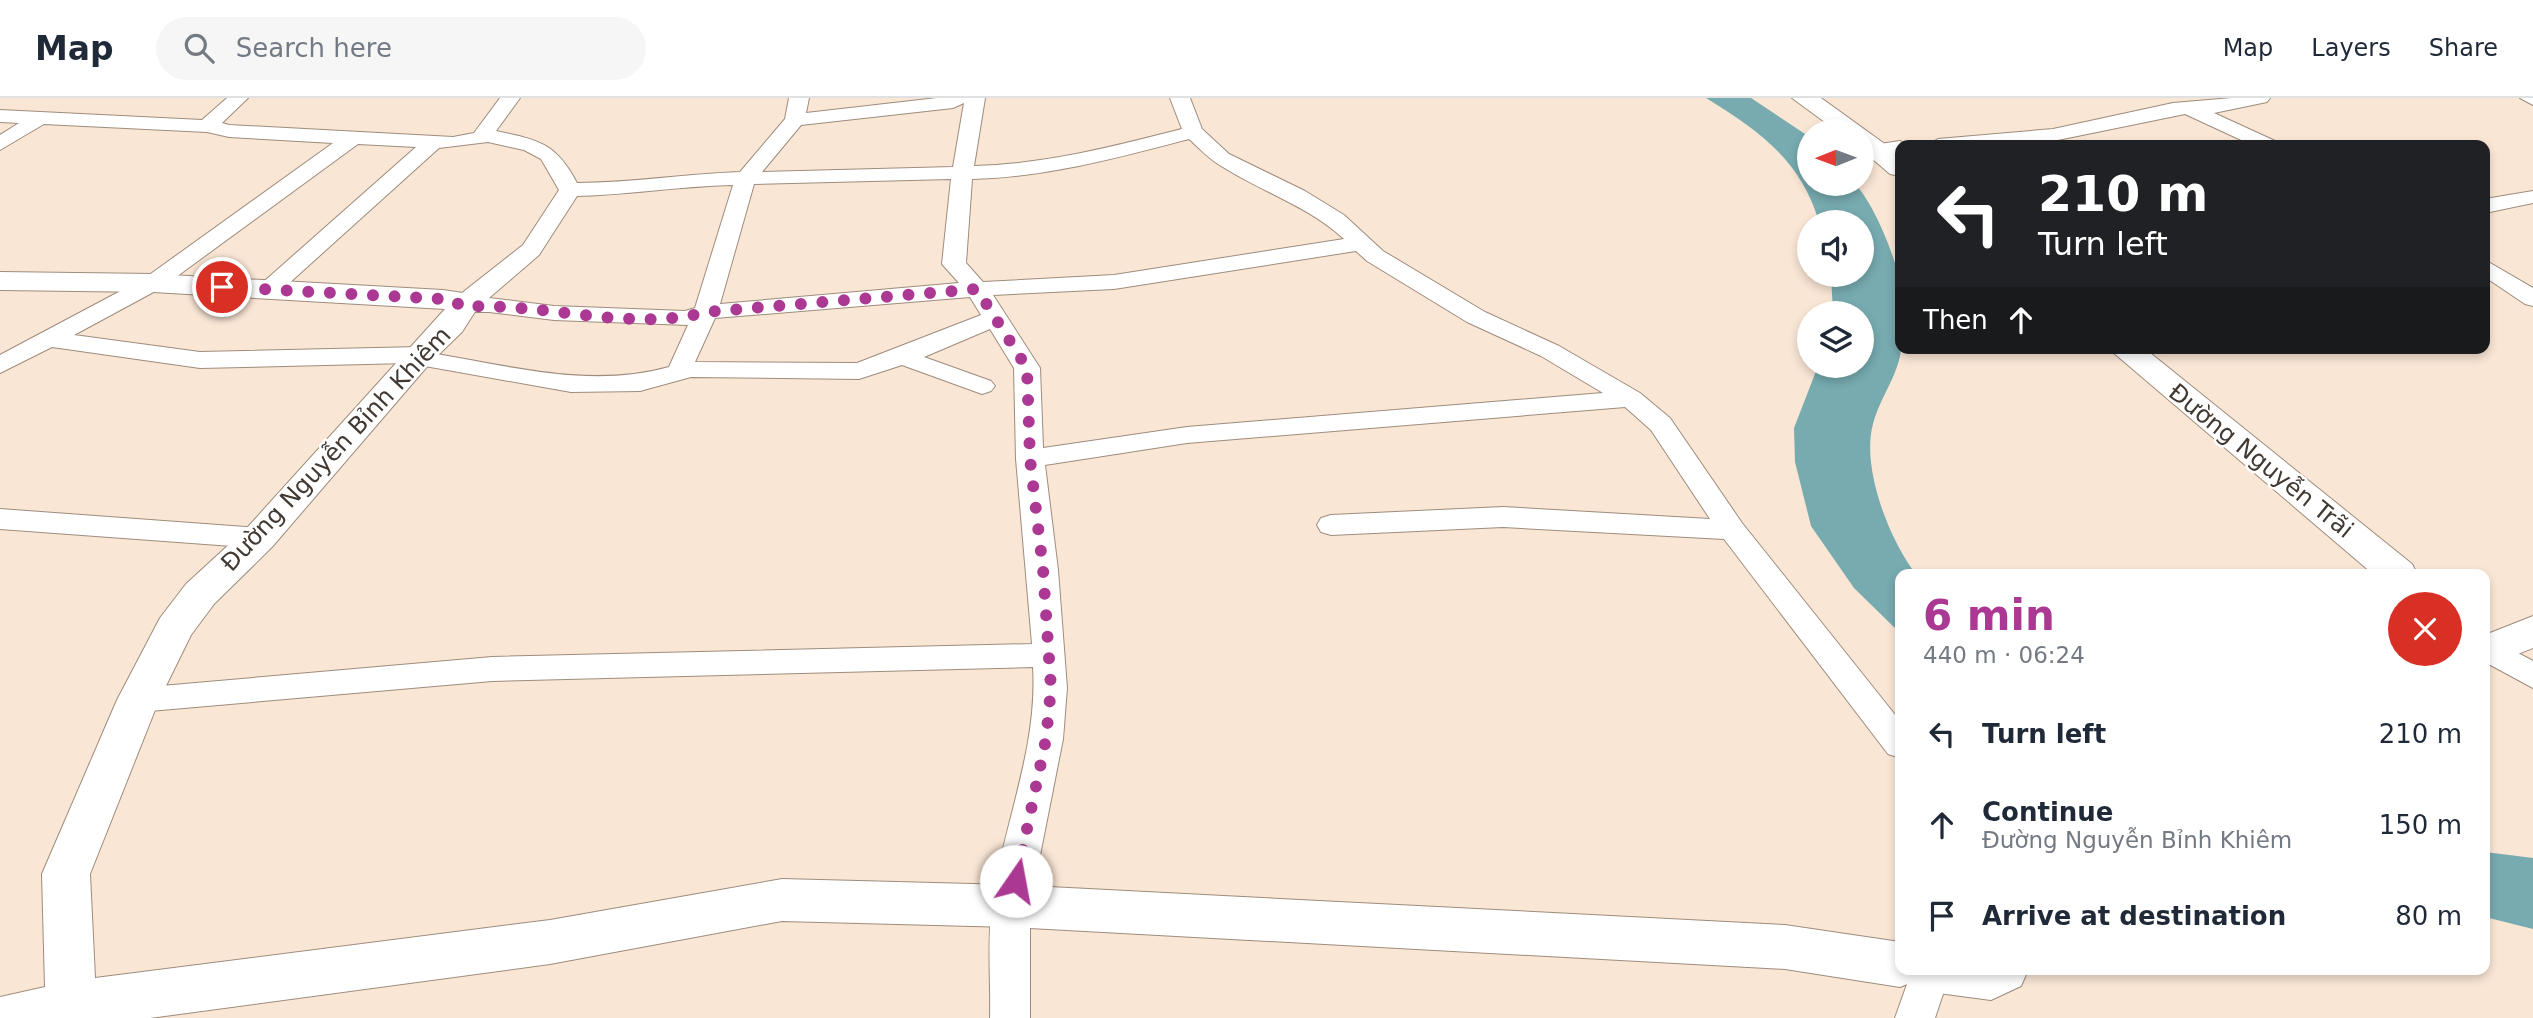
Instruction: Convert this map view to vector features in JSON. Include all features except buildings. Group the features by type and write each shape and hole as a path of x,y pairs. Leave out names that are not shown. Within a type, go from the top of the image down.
{"street":[{"path":"207,126 238,98"},
{"path":"0,116 207,126 229,131 432,144 470,142 485,135 510,98"},
{"path":"687,370 681,364 706,312 745,179 795,120 799,98"},
{"path":"795,120 953,103 959,98"},
{"path":"975,98 962,174 954,264 977,289 1027,368 1030,459 1043,569 1051,688 1046,739 1010,906 1010,1018"},
{"path":"1180,98 1193,132 1222,158 1297,196 1336,220 1376,256 1476,317 1550,351 1630,399 1661,424 1732,530 1895,739"},
{"path":"1804,98 1836,119"},
{"path":"2155,98 2255,140"},
{"path":"1996,140 2053,135 2260,98"},
{"path":"0,144 40,118"},
{"path":"570,190 629,189 686,180 1019,171 1077,162 1193,132"},
{"path":"485,135 549,155 557,163 558,173 570,190"},
{"path":"0,365 153,283 353,138"},
{"path":"268,290 432,144"},
{"path":"1881,144 1895,162"},
{"path":"461,305 477,296 531,250 570,190"},
{"path":"2490,205 2533,197"},
{"path":"461,305 489,305 554,313 668,318 706,312 977,289 1114,282 1362,243"},
{"path":"2490,274 2533,299"},
{"name":"Đường Nguyễn Bỉnh Khiêm","path":"0,281 153,283 443,299 461,305 451,325 419,356 260,538 201,594 174,628 138,700 66,874 69,1012"},
{"path":"48,339 201,360 419,356 571,384 640,383 687,370 859,371 902,357 994,318"},
{"name":"Đường Nguyễn Trãi","path":"2131,354 2392,569"},
{"path":"902,357 982,386"},
{"path":"1030,459 1188,435 1630,399"},
{"path":"1331,525 1503,517 1732,530"},
{"path":"0,519 260,538"},
{"path":"2490,648 2533,631"},
{"path":"2490,651 2533,676"},
{"path":"138,700 492,669 1048,655"},
{"path":"7,1018 69,1012 550,942 782,900 1010,906 1785,947 1895,963"},
{"path":"1915,1018 1930,975"},
{"path":"1976,975 1994,975"}],"water":[{"path":"1706,98 1751,98 1797,129 1797,175 1760,135"},
{"path":"1809,196 1864,196 1872,210 1815,210"},
{"path":"1874,213 1895,265 1895,354 1900,354 1897,368 1873,424 1871,461 1887,523 1912,569 1895,569 1895,628 1854,588 1811,526 1795,462 1794,428 1813,378 1874,378 1874,301 1832,301 1832,287 1874,287"},
{"path":"2490,853 2533,858 2533,929 2490,918"}],"route":[{"path":"222,287 443,299 453,300 462,307 489,305 554,313 668,318 686,318 706,312 977,289 1027,368 1030,459 1043,569 1051,688 1046,739 1016,881"}]}
